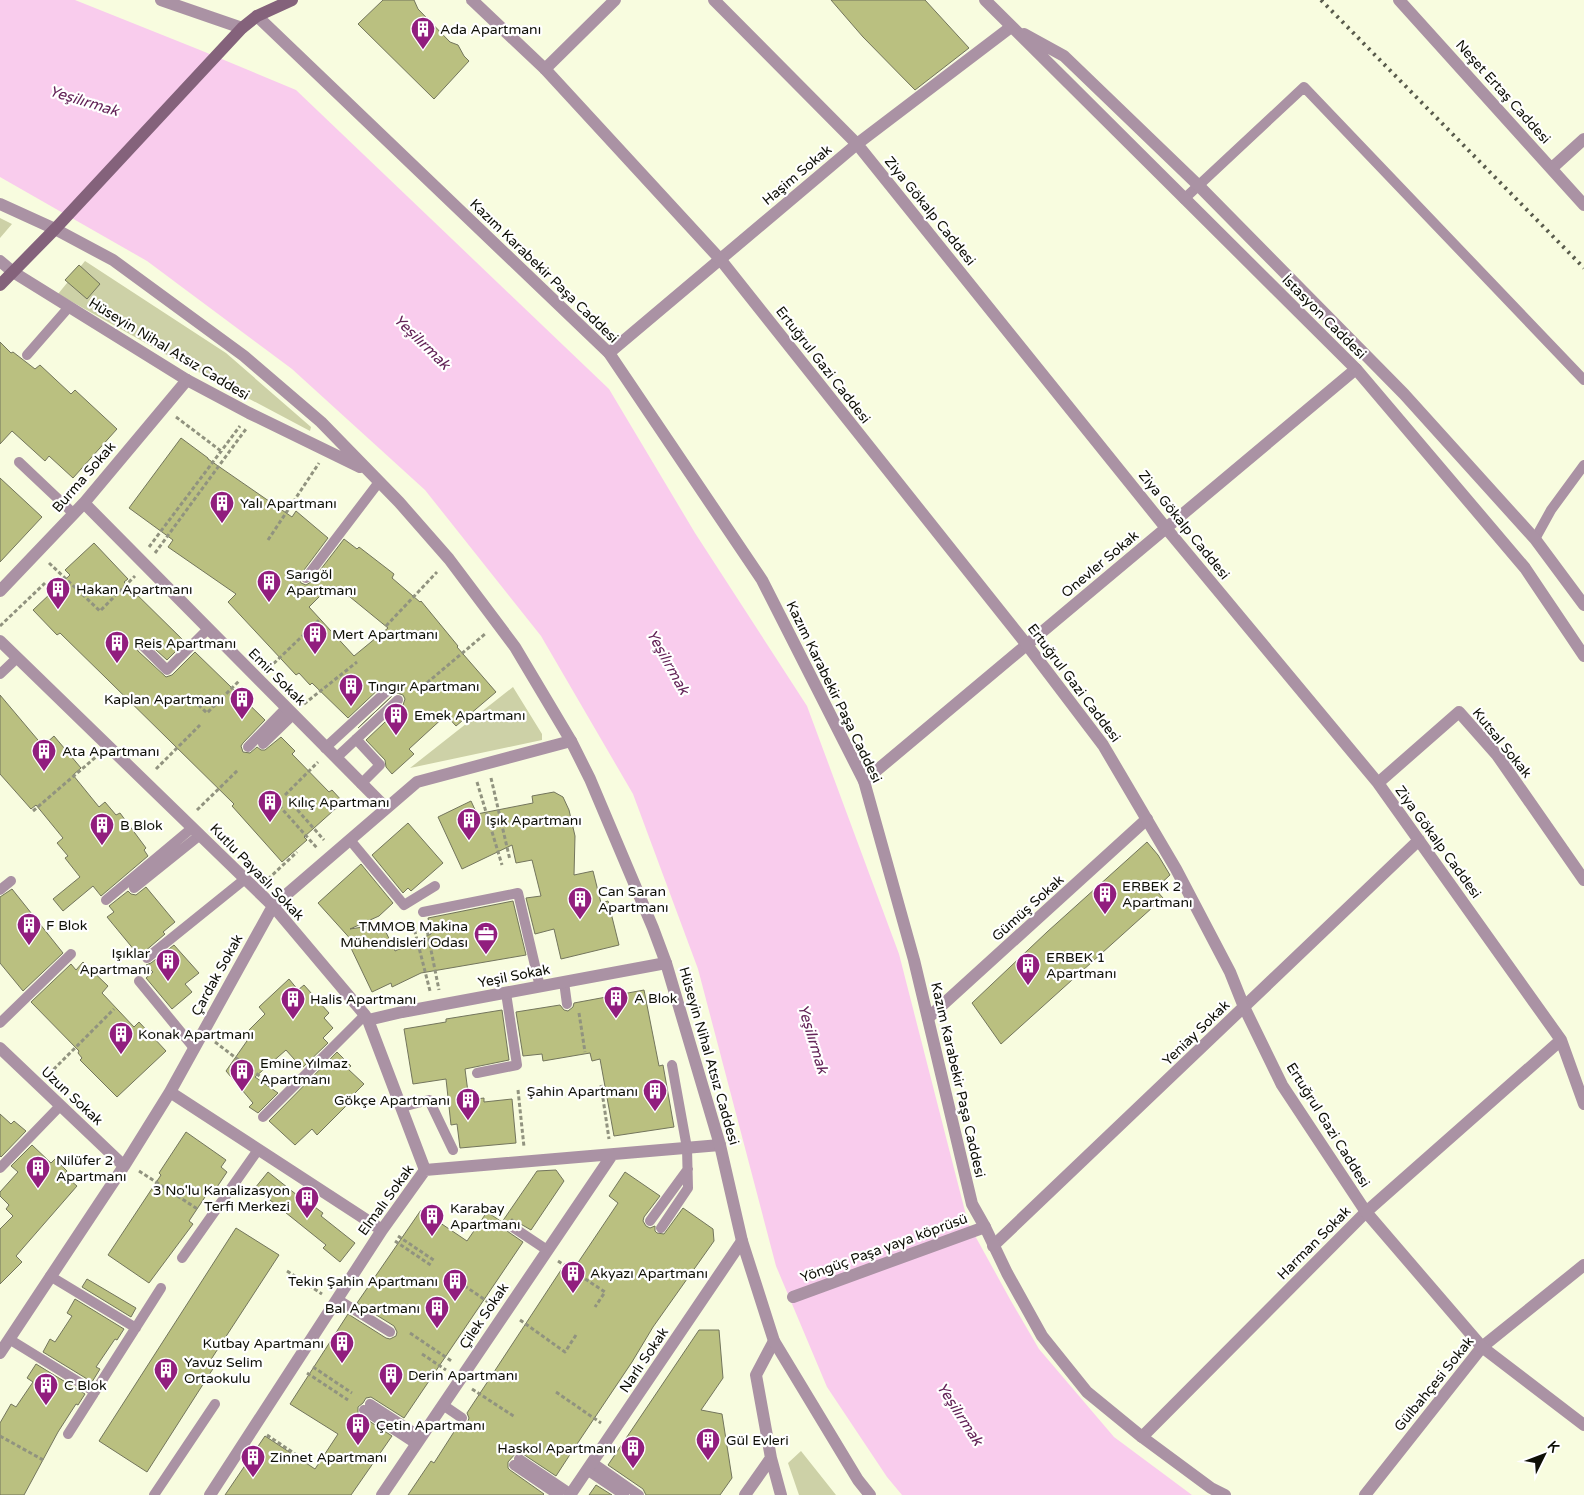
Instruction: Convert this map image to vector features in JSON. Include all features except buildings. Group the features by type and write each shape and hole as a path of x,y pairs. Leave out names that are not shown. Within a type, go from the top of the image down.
{"main road":[{"path":"258,16 267,0"},
{"path":"0,285 66,219 238,32 258,16 292,0"}],"street":[{"path":"161,0 238,32"},
{"name":"Ertuğrul Gazi Caddesi","path":"472,0 545,69 720,259 1027,645 1103,745 1176,869 1230,972 1244,1007 1282,1084 1366,1212 1482,1347 1584,1425"},
{"path":"545,69 615,0"},
{"name":"Ziya Gökalp Caddesi","path":"714,0 857,144 1166,528 1378,783 1561,1040 1584,1104"},
{"name":"İstasyon Caddesi","path":"985,0 1356,369 1525,568 1584,656"},
{"name":"Neşet Ertaş Caddesi","path":"1399,0 1584,205"},
{"name":"Kazım Karabekir Paşa Caddesi","path":"258,16 609,353 762,580 864,782 914,960 972,1204 985,1226 993,1246 1042,1336 1087,1392 1142,1437 1211,1488 1225,1495"},
{"name":"Haşim Sokak","path":"609,353 857,144 1011,27"},
{"name":"İstasyon Caddesi","path":"1011,27 1064,56 1198,185 1404,394 1535,539 1584,605"},
{"path":"1552,168 1584,139"},
{"name":"Hüseyin Nihal Atsız Caddesi","path":"0,204 113,260 244,356 321,422 449,559 515,647 571,741 590,779 653,928 666,963 720,1145 742,1241 774,1341 858,1480 870,1495"},
{"name":"Hüseyin Nihal Atsız Caddesi","path":"0,261 13,272 187,380 252,415 367,470"},
{"name":"Onevler Sokak","path":"864,782 1356,369"},
{"name":"Burma Sokak","path":"0,590 84,503 187,380"},
{"name":"Emir Sokak","path":"84,503 386,808"},
{"name":"Kutlu Payaslı Sokak","path":"0,641 273,906 367,1018 425,1170"},
{"name":"Kutsal Sokak","path":"1378,783 1459,712 1496,756 1584,880"},
{"name":"Çardak Sokak","path":"3,1345 125,1164 170,1092 273,906 417,782 571,741"},
{"name":"Gümüş Sokak","path":"928,1018 1147,819"},
{"name":"Yeniay Sokak","path":"993,1246 1419,840"},
{"name":"Yeşil Sokak","path":"367,1018 666,963"},
{"name":"Harman Sokak","path":"1142,1437 1366,1212 1561,1040"},
{"name":"Uzun Sokak","path":"0,1048 60,1106 125,1164"},
{"path":"170,1092 382,1230"},
{"name":"Elmalı Sokak","path":"210,1495 382,1230 425,1170 720,1145"},
{"name":"Çilek Sokak","path":"382,1495 612,1155"},
{"name":"Yöngüç Paşa yaya köprüsü","path":"793,1298 985,1226"},
{"name":"Narlı Sokak","path":"570,1494 742,1241"},
{"name":"Gülbahçesi Sokak","path":"1365,1495 1482,1347 1584,1265"},
{"path":"774,1341 756,1375 771,1458 781,1495"},
{"path":"745,1495 771,1458"}],"lane":[{"path":"1184,199 1304,87 1584,380"},
{"path":"27,355 69,307"},
{"path":"19,462 74,514"},
{"path":"1535,539 1552,510 1584,465"},
{"path":"306,578 379,482"},
{"path":"143,646 168,670 208,629"},
{"path":"0,674 18,658"},
{"path":"330,752 387,691"},
{"path":"330,752 356,739 398,700"},
{"path":"263,744 290,712"},
{"path":"248,747 290,712"},
{"path":"356,739 380,765 361,784"},
{"path":"134,888 192,828"},
{"path":"106,900 192,828"},
{"path":"350,840 404,905 436,886"},
{"path":"147,958 245,879"},
{"path":"0,890 11,880"},
{"path":"423,912 518,894 540,987"},
{"path":"0,1023 71,954"},
{"path":"139,980 194,1048"},
{"path":"568,1004 569,981"},
{"path":"477,1073 517,1066 506,993"},
{"path":"263,1117 367,1018"},
{"path":"661,1228 688,1188 686,1148 672,1065"},
{"path":"402,1107 429,1100 453,1150"},
{"path":"0,1168 60,1106"},
{"path":"182,1258 258,1150"},
{"path":"650,1221 688,1169"},
{"path":"511,1226 546,1251"},
{"path":"50,1276 136,1328"},
{"path":"68,1434 161,1288"},
{"path":"336,1301 390,1332"},
{"path":"3,1345 95,1392"},
{"path":"154,1495 215,1404"},
{"path":"443,1405 462,1418"},
{"path":"367,1407 418,1440"},
{"path":"558,1495 516,1462 570,1494"},
{"path":"590,1466 624,1495"},
{"path":"590,1466 639,1495"}],"path":[{"path":"164,408 221,451"},
{"path":"143,563 221,451 252,415"},
{"path":"36,551 100,610 143,563 252,415"},
{"path":"268,540 327,451"},
{"path":"386,626 449,559"},
{"path":"0,626 45,583"},
{"path":"189,696 207,713 319,620"},
{"path":"422,687 498,623"},
{"path":"290,712 357,662"},
{"path":"144,781 200,725"},
{"path":"33,811 108,747"},
{"path":"285,795 330,752"},
{"path":"488,764 510,860"},
{"path":"473,767 502,865"},
{"path":"192,828 238,770"},
{"path":"266,791 332,856"},
{"path":"293,804 332,856"},
{"path":"256,890 297,852"},
{"path":"423,912 438,1005"},
{"path":"413,923 438,1005"},
{"path":"569,981 585,1052"},
{"path":"38,1085 114,1009"},
{"path":"203,1032 276,1089"},
{"path":"601,1085 612,1155"},
{"path":"518,1090 525,1162"},
{"path":"125,1164 211,1217"},
{"path":"382,1230 435,1260"},
{"path":"382,1230 432,1266"},
{"path":"546,1251 606,1292 595,1307"},
{"path":"287,1271 336,1301"},
{"path":"459,1282 565,1352 576,1335"},
{"path":"410,1333 515,1417"},
{"path":"422,1354 462,1376"},
{"path":"297,1361 352,1393"},
{"path":"297,1361 348,1400"},
{"path":"556,1392 613,1432"},
{"path":"255,1427 304,1460"},
{"path":"0,1436 45,1461"}],"green space":[{"path":"0,218 12,224 0,238"},
{"path":"85,261 226,353 311,427 310,431 176,360 58,294"},
{"path":"513,687 542,734 542,740 410,768"},
{"path":"801,1451 836,1495 799,1495 788,1463"}],"water":[{"name":"Yeşilırmak","path":"0,0 75,0 296,90 609,389 695,533 807,706 899,954 968,1223 1039,1349 1114,1437 1192,1495 902,1495 887,1477 827,1387 776,1266 698,969 633,794 541,636 425,490 292,369 147,261 0,177"}],"railway":[{"path":"1321,0 1584,268"}],"place":[{"name":"Ada Apartmanı","path":"423,50"},
{"name":"Yalı Apartmanı","path":"222,524"},
{"name":"Sarıgöl Apartmanı","path":"269,603"},
{"name":"Hakan Apartmanı","path":"58,610"},
{"name":"Mert Apartmanı","path":"315,655"},
{"name":"Reis Apartmanı","path":"117,664"},
{"name":"Tıngır Apartmanı","path":"351,707"},
{"name":"Kaplan Apartmanı","path":"242,720"},
{"name":"Emek Apartmanı","path":"396,736"},
{"name":"Ata Apartmanı","path":"44,772"},
{"name":"Kılıç Apartmanı","path":"270,823"},
{"name":"Işık Apartmanı","path":"469,841"},
{"name":"B Blok","path":"102,846"},
{"name":"ERBEK 2 Apartmanı","path":"1105,915"},
{"name":"Can Saran Apartmanı","path":"580,920"},
{"name":"F Blok","path":"29,946"},
{"name":"TMMOB Makina Mühendisleri Odası","path":"486,955"},
{"name":"Işıklar Apartmanı","path":"168,982"},
{"name":"ERBEK 1 Apartmanı","path":"1028,986"},
{"name":"A Blok","path":"616,1019"},
{"name":"Halis Apartmanı","path":"293,1020"},
{"name":"Konak Apartmanı","path":"121,1055"},
{"name":"Emine Yılmaz Apartmanı","path":"242,1092"},
{"name":"Şahin Apartmanı","path":"655,1112"},
{"name":"Gökçe Apartmanı","path":"468,1121"},
{"name":"Nilüfer 2 Apartmanı","path":"38,1189"},
{"name":"3 No'lu Kanalizasyon Terfi Merkezi","path":"307,1219"},
{"name":"Karabay Apartmanı","path":"432,1237"},
{"name":"Akyazı Apartmanı","path":"573,1294"},
{"name":"Tekin Şahin Apartmanı","path":"455,1302"},
{"name":"Bal Apartmanı","path":"437,1329"},
{"name":"Kutbay Apartmanı","path":"342,1364"},
{"name":"Yavuz Selim Ortaokulu","path":"166,1391"},
{"name":"Derin Apartmanı","path":"391,1396"},
{"name":"C Blok","path":"46,1406"},
{"name":"Çetin Apartmanı","path":"358,1446"},
{"name":"Gül Evleri","path":"708,1461"},
{"name":"Haskol Apartmanı","path":"633,1469"},
{"name":"Zinnet Apartmanı","path":"253,1478"}]}
